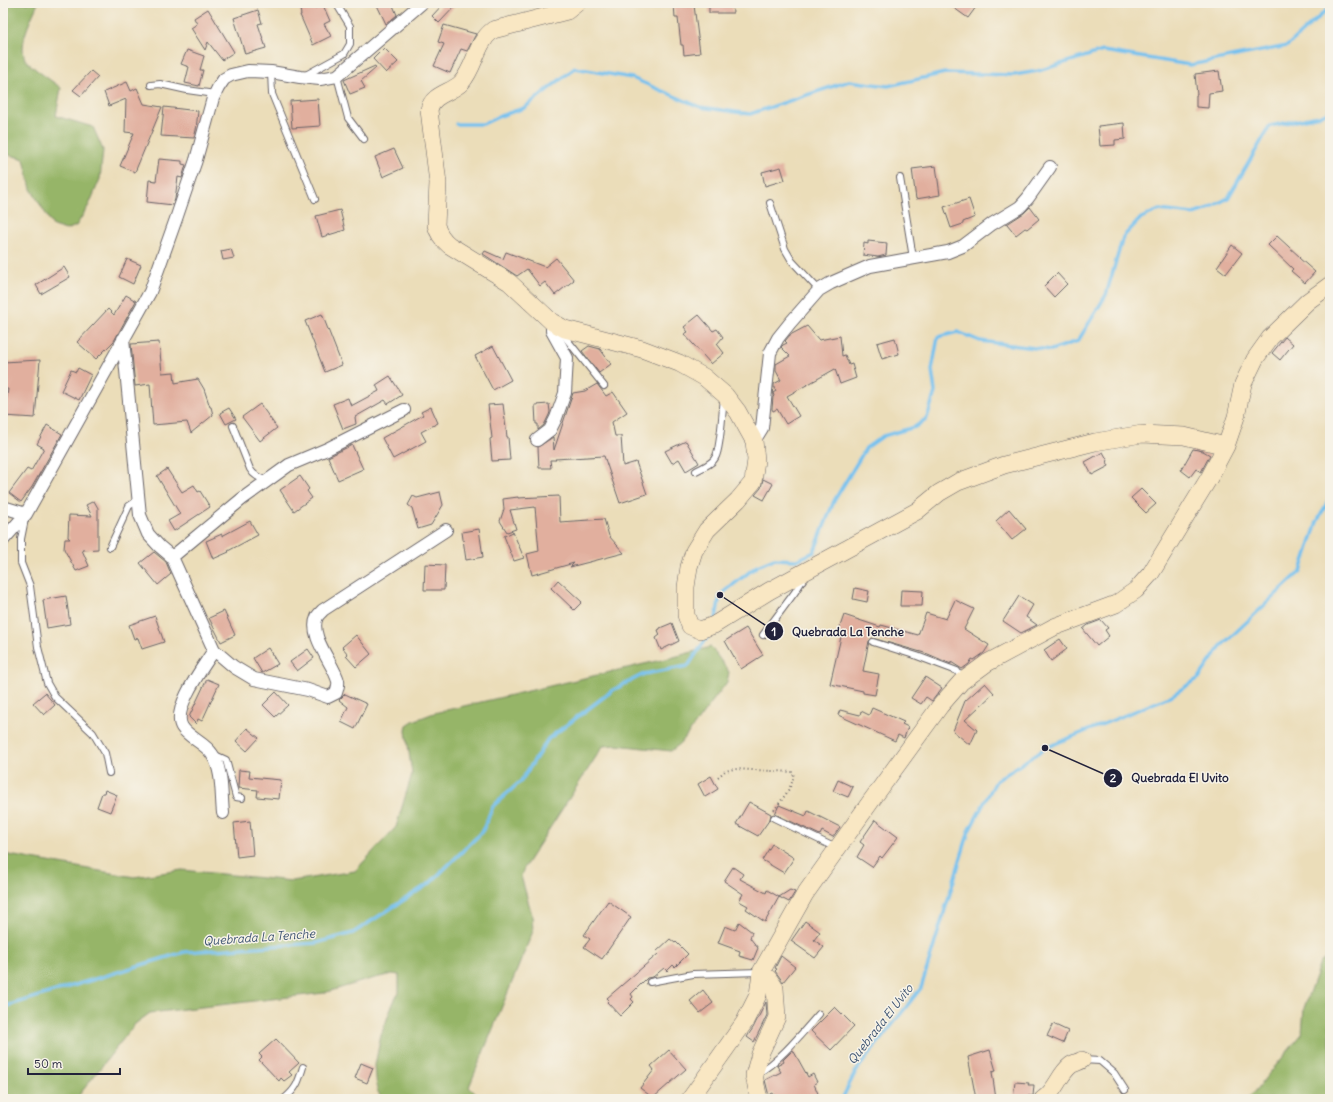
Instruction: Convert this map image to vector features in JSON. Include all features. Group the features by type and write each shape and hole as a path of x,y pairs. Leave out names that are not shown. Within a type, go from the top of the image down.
{"street":[{"path":"3,540 26,514 150,292 191,175 215,94 224,79 231,75 248,71 271,72 320,79 337,76 422,3"},
{"path":"578,3 568,11 493,30 481,43 468,73 459,85 436,98 429,106 438,183 437,231 449,245 509,282 552,322 566,329 642,349 679,363 704,377 725,395 738,412 754,441 756,460 753,482 738,500 707,530 694,551 689,567 686,586 686,615 690,626 700,630 714,625 769,591 917,511 939,493 958,482 1004,465 1095,442 1142,434 1184,436 1226,446"},
{"path":"754,441 762,428 765,414 767,368 770,353 782,333 819,290 830,283 870,266 948,252 963,246 992,224 1020,207 1050,167"},
{"path":"690,1099 744,1023 758,995 762,972 805,894 903,755 940,706 963,680 987,663 1054,627 1116,604 1136,590 1151,573 1209,478 1226,446 1236,417 1243,384 1255,359 1270,338 1308,301 1330,285"},
{"path":"538,440 550,430 556,418 564,393 567,358 552,331 552,322"},
{"path":"123,339 140,515 148,534 172,557 214,650 234,668 254,679 308,690 328,696 336,693 338,682 322,649 315,626 317,617 323,610 446,530"},
{"path":"172,557 242,499 289,465 327,449 404,410"},
{"path":"3,507 26,514"},
{"path":"214,650 194,681 181,707 179,717 183,728 212,753 219,769 223,813"},
{"path":"760,1099 754,1075 760,1054 777,1016 775,988 762,972"},
{"path":"1043,1099 1050,1095 1071,1064 1082,1060"}],"lane":[{"path":"300,77 344,54 350,44 350,26 336,3"},
{"path":"271,72 272,94 315,199"},
{"path":"337,76 348,118 364,139"},
{"path":"151,85 160,84 215,94"},
{"path":"900,178 913,258"},
{"path":"770,203 786,249 792,261 819,290"},
{"path":"552,322 604,386"},
{"path":"696,471 709,464 716,456 719,446 725,395"},
{"path":"233,426 253,474 258,478 267,481"},
{"path":"110,547 129,506 138,500"},
{"path":"26,514 21,539 21,563 30,586 38,647 47,683 55,697 93,733 105,753 109,773"},
{"path":"763,635 795,592 809,570"},
{"path":"873,642 957,671 963,680"},
{"path":"212,753 226,760 236,797 242,798"},
{"path":"774,818 837,849"},
{"path":"650,982 692,974 762,972"},
{"path":"754,1075 766,1069 791,1045 818,1014"},
{"path":"1082,1060 1100,1061 1114,1073 1125,1090"},
{"path":"284,1099 296,1086 303,1067"}],"path":[{"path":"718,777 725,771 734,769 793,772 793,780 790,786 784,797 771,814 774,818"}],"green space":[{"path":"3,3 38,3 24,38 23,52 25,59 61,88 56,116 93,127 103,150 100,179 89,205 76,226 66,230 53,226 31,189 24,159 3,153"},
{"path":"711,647 729,672 727,682 681,743 671,751 616,745 603,746 524,868 521,876 532,915 533,931 469,1087 481,1099 382,1099 377,1090 375,1065 381,1035 399,990 399,975 392,974 324,993 150,1013 135,1024 76,1099 3,1099 3,854 134,877 182,870 292,881 355,871 396,827 412,774 406,731 407,725 413,721 434,713"},
{"path":"1330,955 1330,1099 1248,1099 1302,1034 1304,1008 1320,963"}],"building":[{"path":"299,3 314,3 315,8 323,5 330,21 324,24 331,36 313,45 300,15"},
{"path":"376,3 392,3 397,15 386,24"},
{"path":"444,3 458,3 439,23 432,16"},
{"path":"674,3 690,3 690,5 694,5 700,53 684,55 683,45 681,45 678,18 675,18"},
{"path":"709,3 732,3 733,13 709,13"},
{"path":"947,3 979,3 968,18"},
{"path":"208,9 234,52 222,60 208,42 205,50 191,28 197,24 194,18"},
{"path":"258,10 262,23 258,24 266,48 245,54 234,18"},
{"path":"444,25 476,34 467,51 461,49 450,73 434,66 444,44 438,42"},
{"path":"384,48 398,62 386,73 373,59"},
{"path":"187,50 204,56 200,70 203,70 199,86 185,83 189,67 181,64"},
{"path":"375,66 376,68 361,81 365,88 350,94 344,80"},
{"path":"91,71 98,77 81,96 73,90"},
{"path":"1219,71 1222,91 1209,93 1208,108 1196,107 1197,95 1195,74"},
{"path":"127,82 131,91 137,88 144,104 162,107 135,172 120,166 134,133 125,132 126,99 109,106 104,92"},
{"path":"318,99 320,126 292,128 290,101"},
{"path":"164,107 198,111 194,138 161,136"},
{"path":"1124,123 1125,139 1115,140 1115,145 1100,146 1098,126"},
{"path":"394,149 403,168 383,177 375,157"},
{"path":"159,159 182,161 182,164 186,165 182,178 178,177 173,205 147,202 149,180 156,181"},
{"path":"936,166 940,195 916,199 912,169"},
{"path":"781,167 785,180 765,186 762,172"},
{"path":"969,199 975,217 963,222 963,224 951,228 944,207"},
{"path":"1030,207 1039,219 1027,229 1025,228 1016,235 1007,224 1024,213"},
{"path":"340,210 345,230 322,237 316,216"},
{"path":"1277,236 1315,272 1305,283 1291,271 1293,269 1268,245"},
{"path":"868,241 887,243 886,255 878,257 863,255 864,243 868,244"},
{"path":"1232,245 1242,253 1226,274 1217,267"},
{"path":"231,249 234,258 223,260 221,251"},
{"path":"485,251 503,259 506,252 545,267 556,258 574,280 555,295 545,282 540,286 527,269 517,276 483,254"},
{"path":"127,259 141,265 133,284 119,277"},
{"path":"64,267 70,277 41,294 36,285"},
{"path":"1057,273 1067,284 1054,297 1044,286"},
{"path":"126,295 136,301 114,341 96,359 77,342 108,309 114,315"},
{"path":"322,314 342,365 325,372 305,321"},
{"path":"699,315 713,331 717,329 723,337 717,344 724,353 711,364 684,334 688,332 684,327"},
{"path":"807,326 819,340 840,336 842,356 845,355 849,365 852,364 856,378 840,384 835,369 787,396 799,416 786,424 777,409 773,411 772,409 773,393 776,391 774,384 781,380 776,371 776,364 790,356 781,347 787,343 785,341 790,335"},
{"path":"1285,337 1293,344 1280,360 1272,353"},
{"path":"895,338 899,354 882,359 877,343"},
{"path":"159,342 162,373 174,372 175,383 198,379 204,389 211,407 213,415 191,433 187,422 153,425 150,384 135,386 131,344"},
{"path":"493,346 511,380 493,390 475,356"},
{"path":"589,346 600,349 611,364 599,373 582,351"},
{"path":"40,360 35,418 4,416 8,389 3,389 3,362"},
{"path":"78,368 91,375 79,400 61,391 71,370 76,372"},
{"path":"390,376 402,395 388,404 385,400 355,417 356,424 343,429 333,404 348,398 351,406 379,391 376,385"},
{"path":"597,384 606,396 613,392 627,412 612,422 615,436 621,436 623,466 636,462 647,494 620,503 604,456 555,459 556,460 550,460 551,468 539,468 538,447 553,437 554,450 573,393 585,391"},
{"path":"260,404 277,428 260,441 242,417"},
{"path":"503,404 510,460 492,461 490,439 492,438 488,405"},
{"path":"549,404 549,415 544,425 538,430 538,424 536,424 535,405"},
{"path":"431,407 438,423 421,432 426,441 393,459 382,438 423,415 421,412"},
{"path":"229,408 236,419 226,424 220,413"},
{"path":"47,425 62,434 32,487 21,502 9,493 27,469 31,471 44,448 37,444"},
{"path":"686,441 699,463 686,471 679,459 672,463 665,451"},
{"path":"352,445 363,469 338,480 328,457"},
{"path":"1193,449 1203,451 1210,455 1201,472 1196,469 1190,477 1181,470"},
{"path":"1103,452 1109,466 1092,475 1085,462"},
{"path":"167,469 182,492 194,485 198,492 200,491 210,507 174,531 168,521 180,514 157,476"},
{"path":"300,476 309,489 307,491 312,498 294,511 280,490"},
{"path":"763,479 773,484 764,500 755,495 761,488"},
{"path":"1141,489 1156,504 1146,513 1131,498"},
{"path":"440,492 443,505 431,525 418,529 412,508 408,505 413,496 417,498"},
{"path":"559,496 560,522 604,519 609,536 624,553 570,567 574,563 532,575 527,554 539,551 535,507 510,510 516,529 507,532 500,521 504,509 503,499"},
{"path":"94,501 98,508 98,549 82,550 89,566 76,571 64,549 65,539 70,539 68,537 69,515 92,516 86,505"},
{"path":"1009,509 1026,529 1012,540 996,521"},
{"path":"250,521 258,535 228,551 229,552 213,559 206,541 222,534 222,536"},
{"path":"479,529 483,557 466,560 462,532"},
{"path":"513,532 524,558 514,561 504,536"},
{"path":"154,552 166,562 171,574 158,585 140,563"},
{"path":"425,564 445,565 444,590 424,590"},
{"path":"558,580 582,602 574,610 551,588"},
{"path":"855,588 869,591 867,602 853,599"},
{"path":"901,590 923,591 922,606 900,606"},
{"path":"66,596 70,624 47,628 43,600"},
{"path":"1019,596 1033,605 1026,617 1037,625 1021,633 1003,621"},
{"path":"955,600 974,609 964,629 989,645 984,653 974,660 972,659 969,664 962,669 951,662 951,664 928,654 872,638 869,641 863,671 879,674 875,695 830,684 841,637 837,635 844,615 880,627 881,625 918,635 926,613 946,619"},
{"path":"224,611 235,635 221,642 209,618"},
{"path":"155,616 164,642 142,649 138,638 134,639 129,625"},
{"path":"1101,620 1108,628 1105,630 1109,636 1097,646 1083,629 1088,625"},
{"path":"672,623 679,641 661,650 656,638 660,635 658,630"},
{"path":"746,628 763,655 741,669 725,641"},
{"path":"356,635 371,654 356,667 346,656 348,654 342,647"},
{"path":"1060,639 1067,649 1051,661 1044,650"},
{"path":"268,648 278,664 262,673 253,658"},
{"path":"308,649 314,658 297,671 290,662"},
{"path":"925,677 942,688 932,701 926,697 921,704 911,698"},
{"path":"207,679 219,684 202,721 198,719 196,724 189,717"},
{"path":"985,683 994,693 965,720 977,730 970,745 953,731 965,701"},
{"path":"276,692 288,705 275,717 263,705"},
{"path":"45,693 55,705 44,715 33,703"},
{"path":"345,694 367,704 355,729 341,722 348,707 339,700"},
{"path":"872,708 904,722 902,724 908,727 904,738 898,735 895,741 838,715 840,710 860,715 861,711 869,715"},
{"path":"247,728 259,738 247,751 236,741"},
{"path":"239,770 250,771 249,777 281,780 279,799 257,797 258,790 238,788"},
{"path":"711,776 718,789 705,797 698,784"},
{"path":"838,780 853,787 848,797 833,791"},
{"path":"105,790 117,795 110,812 97,807 102,793 104,793"},
{"path":"749,802 771,814 770,819 758,836 736,824"},
{"path":"779,805 806,816 808,811 840,827 833,837 822,831 820,835 775,814"},
{"path":"875,820 898,837 882,858 880,856 872,867 857,857 864,845 860,842"},
{"path":"250,821 253,855 237,857 234,823"},
{"path":"772,844 794,858 784,873 762,860"},
{"path":"733,867 743,874 740,879 766,893 767,890 779,897 765,922 746,909 748,906 739,901 743,894 724,881"},
{"path":"790,890 795,892 789,902 779,897"},
{"path":"608,901 631,917 602,959 584,947 590,939 584,935"},
{"path":"805,921 820,932 814,940 824,947 815,958 791,941"},
{"path":"739,922 752,932 750,938 758,948 753,960 739,956 740,951 718,943 725,926 735,930"},
{"path":"670,939 675,943 676,942 688,954 675,967 673,965 667,971 664,968 653,977 647,978 631,994 633,997 631,999 634,1002 620,1016 607,1002 609,1000 607,998 658,954 656,952"},
{"path":"781,956 795,967 783,982 775,971"},
{"path":"703,990 713,1003 700,1013 690,1001"},
{"path":"766,1002 767,1015 754,1042 747,1037"},
{"path":"835,1007 854,1026 831,1050 811,1031"},
{"path":"1053,1024 1068,1031 1063,1043 1047,1036"},
{"path":"276,1039 299,1063 289,1072 292,1075 284,1081 281,1078 279,1081 259,1060 262,1057 259,1054"},
{"path":"669,1050 686,1069 653,1098 640,1088 654,1070 651,1066"},
{"path":"793,1050 808,1077 813,1074 817,1082 814,1084 819,1096 812,1099 777,1099 773,1093 769,1095 765,1080 781,1072 777,1066 784,1062 783,1060"},
{"path":"990,1050 996,1071 992,1072 996,1099 976,1099 968,1057"},
{"path":"361,1063 373,1068 367,1083 355,1078"},
{"path":"1015,1082 1034,1085 1033,1096 1028,1096 1028,1099 1013,1098"}],"waterway":[{"path":"456,124 483,124 500,116 524,108 575,68 632,78 700,107 750,114 849,81 888,86 945,73 1014,75 1038,71 1103,51 1190,65 1287,46 1330,7"},
{"name":"Quebrada La Tenche","path":"716,618 720,595 757,566 774,559 797,560 814,552 834,501 866,448 883,436 915,427 927,418 935,392 932,370 938,337 958,332 980,341 1051,350 1078,341 1106,295 1123,237 1141,218 1159,210 1193,214 1206,210 1228,198 1270,126 1319,116 1330,111"},
{"name":"Quebrada El Uvito","path":"842,1099 856,1071 921,988 969,831 996,781 1045,748 1169,697 1199,678 1220,647 1301,571 1317,522 1330,497"},
{"name":"Quebrada La Tenche","path":"3,1007 184,952 316,943 353,933 430,883 482,832 493,806 521,781 548,739 613,690 644,674 688,666 710,633"}],"place":[{"name":"Quebrada La Tenche","path":"720,595"},
{"name":"Quebrada El Uvito","path":"1045,748"}]}
